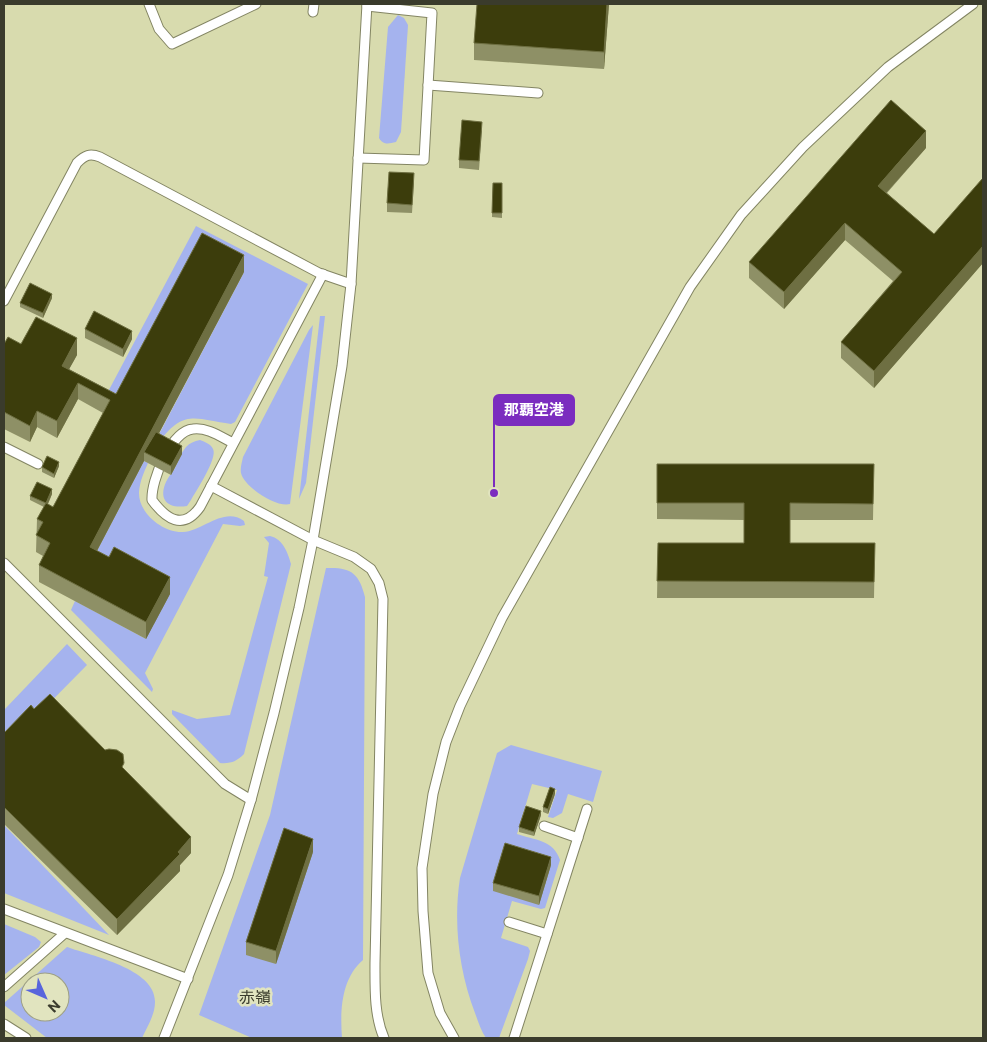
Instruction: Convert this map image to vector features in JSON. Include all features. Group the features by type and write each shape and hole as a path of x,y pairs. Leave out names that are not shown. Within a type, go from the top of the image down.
{"lane":[{"path":"149,4 159,30 172,44 256,4"},
{"path":"454,1038 440,1013 428,973 422,868 433,794 446,742 460,706 502,618 690,286 741,215 803,147 888,67 973,4"},
{"path":"164,1038 228,875 251,800 281,684 313,540 342,366 351,284 358,158 367,5 432,13 424,160 358,158"},
{"path":"428,85 538,93"},
{"path":"4,301 77,164 88,155 100,158 323,274 351,284"},
{"path":"233,444 203,429 194,428 182,433 172,445 157,473 151,490 152,500 161,512 178,521 194,517 200,507 323,274"},
{"path":"4,448 38,464"},
{"path":"211,486 313,540 354,557 371,569 379,583 383,599 374,963 375,1003 384,1038"},
{"path":"4,563 225,784 251,800"},
{"path":"514,1038 587,809"},
{"path":"544,826 578,838"},
{"path":"4,909 188,979"},
{"path":"509,922 547,934"},
{"path":"4,987 65,933"},
{"path":"4,1024 26,1038"}],"shaded area":[{"path":"4,4 983,4 983,1038 4,1038"},
{"path":"398,15 404,18 408,25 401,132 396,142 386,143 382,142 379,138 388,27"},
{"path":"196,226 308,284 235,422 231,424 199,419 183,420 159,442 156,440 244,272 116,411 102,403"},
{"path":"320,316 325,316 306,483 299,499"},
{"path":"313,325 290,504 277,503 254,490 243,479 241,465 243,457"},
{"path":"200,440 209,444 213,449 214,453 210,467 187,506 180,507 166,502 163,494 164,488 181,454 192,442"},
{"path":"144,461 148,463 140,484 140,500 147,514 160,525 175,531 191,531 229,516 244,521 245,525 223,524 145,673 153,689 152,692 71,610 75,601 146,639 90,564"},
{"path":"270,536 282,543 291,564 244,754 234,761 220,763 172,714 172,710 197,719 230,715 268,577 264,576 269,543 264,537"},
{"path":"326,568 348,570 353,573 360,582 365,597 363,960 350,976 346,986 341,1017 342,1038 252,1038 199,1015 270,815"},
{"path":"67,644 87,665 4,749 4,710"},
{"path":"511,745 602,771 593,802 568,794 562,813 553,818 548,817 557,790 532,784 517,834 543,842 553,848 560,860 545,908 541,909 512,901 501,938 528,947 530,951 499,1038 486,1038 469,997 461,964 457,929 458,895 460,878 497,753"},
{"path":"4,825 109,935 4,893"},
{"path":"4,924 35,937 41,942 39,947 4,975"},
{"path":"67,947 134,972 153,991 155,1007 142,1038 47,1038 26,1022 70,1022 70,972 39,972"},
{"path":"20,989 20,1017 4,1003"}],"building":[{"path":"477,4 607,4 604,52 474,43"},
{"path":"891,100 926,131 878,186 934,234 982,179 983,246 874,371 841,342 902,272 845,223 784,292 749,262"},
{"path":"462,120 482,122 479,161 459,160"},
{"path":"389,172 414,173 412,205 387,203"},
{"path":"493,183 502,183 502,213 492,213"},
{"path":"202,233 244,255 90,547 109,557 114,547 170,577 146,622 39,565 50,543 36,535 43,522 37,519 46,503 53,507 110,400 78,383 57,421 37,411 30,426 4,412 4,344 8,337 21,344 36,317 77,338 62,366 116,394"},
{"path":"30,283 52,294 43,313 20,303"},
{"path":"94,311 132,331 123,349 85,329"},
{"path":"156,432 182,446 171,466 144,452"},
{"path":"47,456 59,462 54,474 42,467"},
{"path":"657,464 874,464 873,504 790,503 790,543 875,543 874,582 657,581 658,543 744,543 744,503 657,503"},
{"path":"37,482 52,489 46,503 30,496"},
{"path":"50,694 105,750 117,750 123,754 124,763 122,767 191,837 178,852 180,854 117,919 4,807 4,733 31,705 34,709"},
{"path":"550,787 555,789 548,809 543,807"},
{"path":"526,806 541,811 534,832 519,827"},
{"path":"284,828 313,839 276,951 246,942"},
{"path":"505,843 551,857 539,896 493,883"}],"place":[{"name":"那覇空港","path":"494,493"}],"district":[{"name":"赤嶺","path":"255,997"}]}
